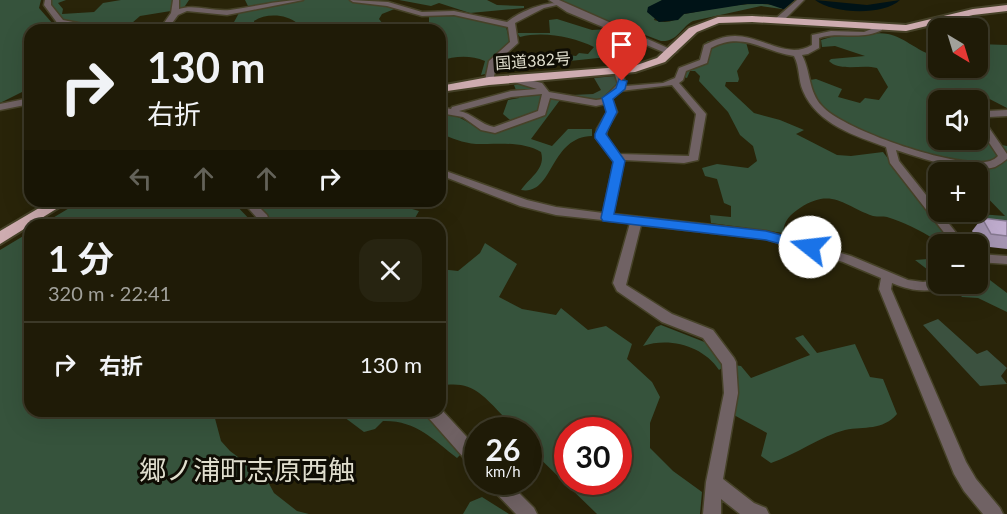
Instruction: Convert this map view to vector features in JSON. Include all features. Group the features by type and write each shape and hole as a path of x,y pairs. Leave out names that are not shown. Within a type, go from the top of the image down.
{"highway":[{"name":"国道382号","path":"446,87 489,81 618,72 653,64 672,52 693,30 711,22 735,19 879,28 915,27 973,12 1007,8"},
{"path":"32,219 52,207"},
{"path":"0,238 24,224"}],"street":[{"path":"48,0 47,5 61,22 73,24"},
{"path":"167,24 175,13 176,0"},
{"path":"175,13 187,9 227,12 300,0"},
{"path":"353,0 388,4 422,14 454,13 510,25 537,8 555,2 672,52"},
{"path":"778,21 801,0"},
{"path":"489,81 493,61 514,43 510,25"},
{"path":"446,109 461,109 511,94 544,92 596,103 606,101 621,89 664,85 682,78 682,70 704,61 707,48 719,39 753,39 778,51 796,53 813,49 816,46 815,37 825,33 858,34 873,32 879,28"},
{"path":"796,53 802,62 804,81 813,102 824,114 839,124 890,144 956,164 977,167 994,165 1004,157 988,133"},
{"path":"618,72 622,81 621,89"},
{"path":"446,110 466,115 484,128 495,130 542,113 544,92 539,85 517,80"},
{"path":"616,157 684,160 694,158 701,114 674,82"},
{"path":"0,107 24,101"},
{"path":"606,101 612,112 602,129 601,138 616,157 619,165 607,218"},
{"path":"988,114 1007,113"},
{"path":"890,144 894,161 951,234"},
{"path":"446,174 524,203 607,218 778,238 847,259 887,278 922,287 928,286"},
{"path":"253,207 263,219"},
{"path":"636,221 619,283 621,288 667,318 708,334 729,362 731,393 714,482 712,514"},
{"path":"988,259 1007,260"},
{"path":"887,278 885,289 960,468 970,485 994,514"},
{"path":"438,417 464,446"},
{"path":"714,482 749,510 760,514"},
{"path":"510,495 528,514"}],"green space":[{"path":"0,0 41,0 39,8 53,24 24,24 24,91 0,103"},
{"path":"52,0 66,0 58,3 63,9 62,14 94,12 103,3 121,0 189,0 183,9 140,16 131,24 71,22 62,19 51,6"},
{"path":"245,0 366,0 365,2 397,8 382,14 379,19 383,24 295,24 297,23 292,20 276,16 259,18 254,21 254,24 234,22 239,13 250,10"},
{"path":"399,0 487,0 497,5 524,6 524,8 470,13 439,3 431,6"},
{"path":"562,0 662,0 654,20 662,22 670,22 684,14 733,6 770,4 782,6 782,9 761,6 693,21 675,37 661,41 574,8"},
{"path":"453,14 506,27 510,42 489,62 485,74 481,75 485,61 474,58 446,59 446,24 383,24 429,23 429,16"},
{"path":"557,19 592,30 609,29 631,39 608,57 560,62 552,61 559,54 576,56 579,53 588,54 594,47 558,36 520,37 517,33 550,33 549,20"},
{"path":"882,33 900,38 928,54 928,78 988,78 988,44 1007,45 1007,108 988,98 988,90 928,90 928,150 988,150 988,139 991,143 1007,146 1007,225 988,220 988,215 1005,216 988,198 988,162 952,162 875,137 838,119 824,108 814,95 810,80 816,79 842,89 838,97 860,103 865,98 879,100 888,87 877,68 845,67 829,61 865,56 835,46 822,47 821,40 841,34 853,36"},
{"path":"708,41 746,42 749,53 737,71 738,82 726,82 725,86 754,113 804,130 796,134 837,155 851,156 883,152 928,211 928,222 936,222 945,234 928,235 899,221 873,216 838,200 830,199 811,202 796,211 786,221 783,233 711,223 710,215 731,217 731,206 724,203 717,179 705,176 702,168 717,164 748,168 757,161 753,146 740,135 728,112 699,81 700,76 695,71 690,71 687,78 675,74 680,67 698,61 704,44"},
{"path":"615,76 618,83 600,100 573,98 572,95 593,94 601,90 594,78"},
{"path":"522,83 538,87 543,96 560,100 531,139 552,146 568,129 592,129 592,136 578,139 567,146 547,176 532,189 521,190 539,168 541,152 518,145 466,143 446,135 446,114 483,130 502,130 516,125 503,114 508,100 519,98 514,85"},
{"path":"71,207 238,207 249,219 51,219"},
{"path":"259,207 405,207 419,211 414,219 268,219"},
{"path":"24,236 24,417 215,417 221,441 230,451 266,478 274,493 297,511 309,514 0,514 0,250"},
{"path":"485,243 517,264 499,297 522,309 556,315 561,308 588,330 606,326 632,344 627,359 652,382 660,397 650,423 650,448 673,471 702,492 700,514 597,514 577,495 632,495 632,417 554,417 554,472 542,461 542,417 503,417 489,401 475,390 460,385 446,385 446,270 458,271 480,253"},
{"path":"928,259 928,270 915,260"},
{"path":"988,279 1007,293 1007,312 978,298 962,297 959,294 988,294"},
{"path":"938,319 977,354 987,350 1007,368 1001,376 1007,384 980,386 923,325"},
{"path":"661,325 707,343 725,366 719,370 695,349 675,343 653,343 643,346 656,327"},
{"path":"803,335 817,353 855,344 870,377 883,379 897,414 885,423 873,427 836,433 771,463 761,456 767,433 732,414 734,365 741,366 751,378 810,355 795,338"},
{"path":"344,417 426,417 462,453 457,458 423,432 405,424 383,421 375,429 364,432"},
{"path":"482,497 509,514 463,514 470,502"}],"shaded area":[{"path":"662,0 797,0 786,10 768,4 747,4 684,14 678,20 659,22 647,12 648,7"}],"building":[{"path":"988,219 1007,221 1007,236 991,234 984,222 988,222"}],"waterway":[{"path":"821,0 858,8 877,7 894,0"}],"district":[{"name":"郷ノ浦町志原西触","path":"247,469"}],"route":[{"path":"622,81 621,89 611,94 606,101 612,112 600,134 619,161 607,218 766,235 810,247"}]}
